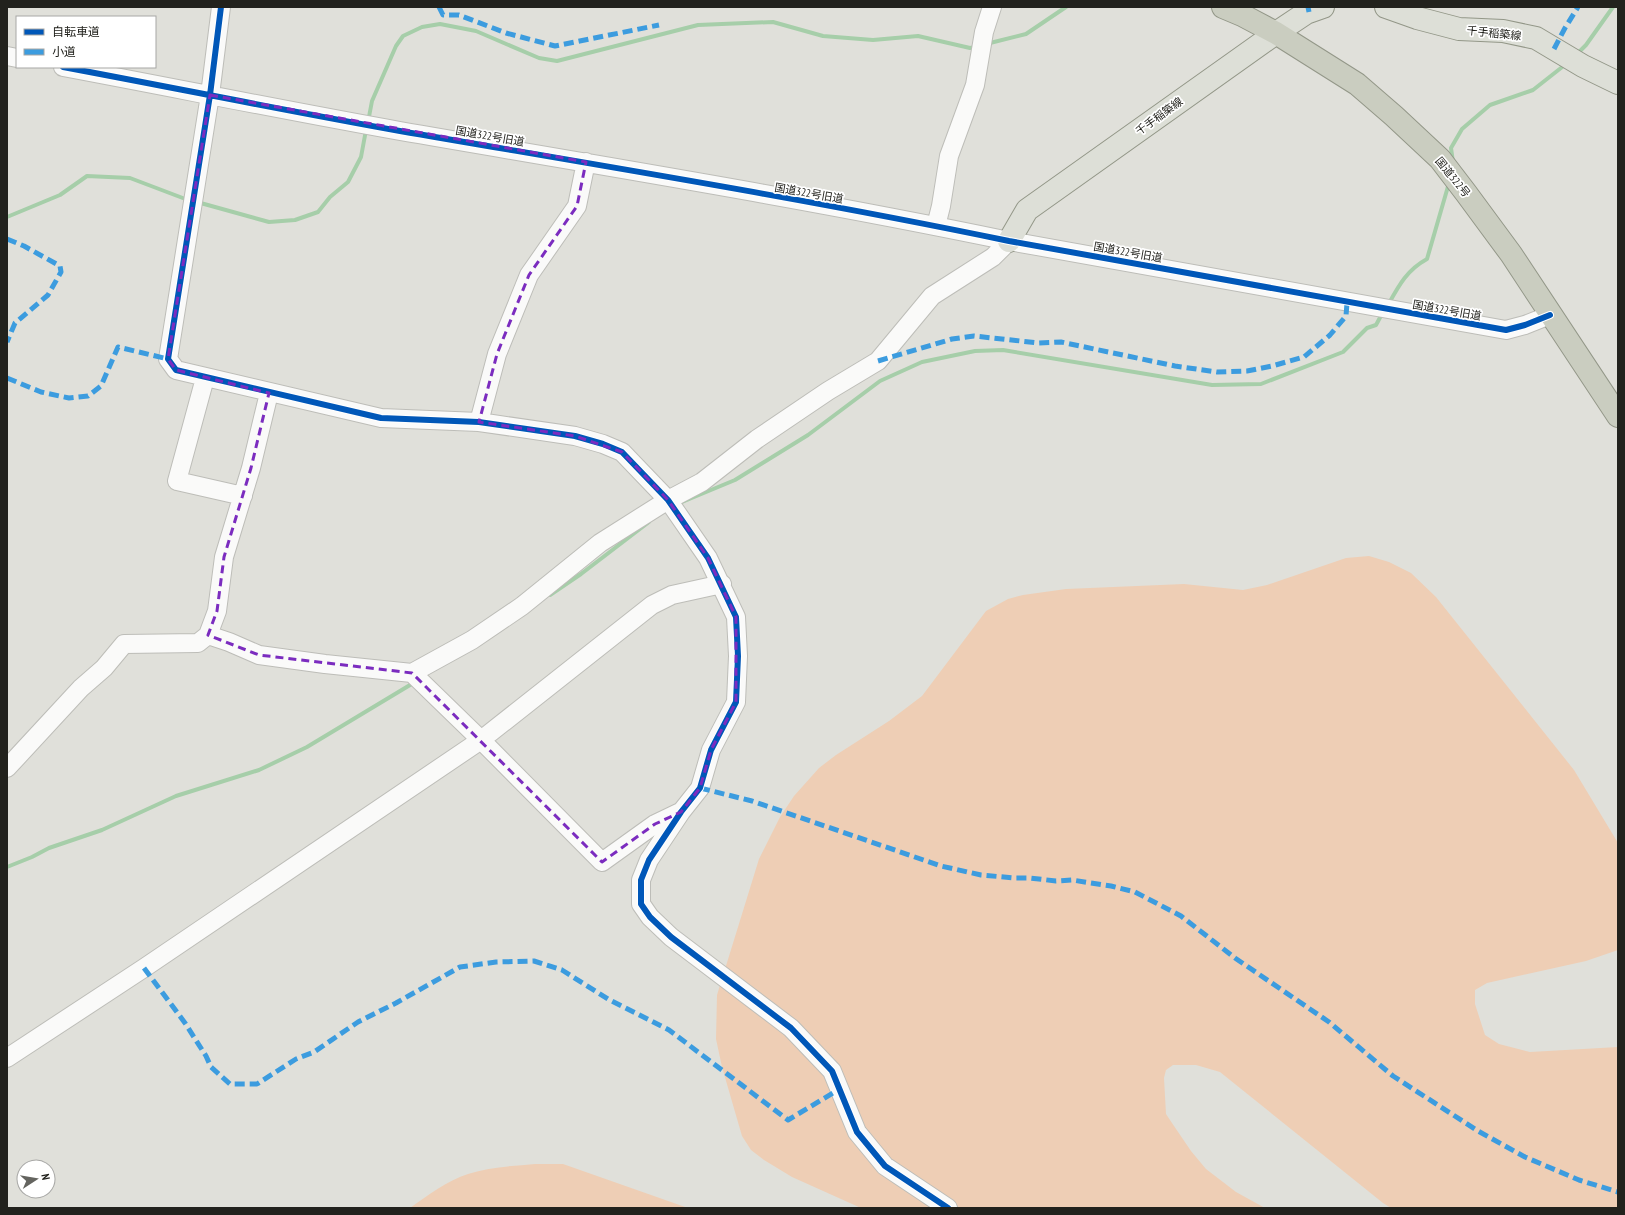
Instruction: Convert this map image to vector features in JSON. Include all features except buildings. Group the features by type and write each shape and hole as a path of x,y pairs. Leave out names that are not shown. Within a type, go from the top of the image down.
{"highway":[{"name":"国道322号","path":"1223,7 1276,33 1357,84 1394,116 1440,160 1511,254 1618,416"}],"main road":[{"name":"千手稲築線","path":"1009,241 1027,210 1276,33 1306,13 1323,7"},
{"name":"千手稲築線","path":"1386,7 1418,18 1459,29 1503,31 1536,38 1583,66 1618,83"}],"street":[{"path":"221,7 210,96 168,359 176,370 381,418 479,422 575,436 603,444 622,452 668,500 708,558 722,584 736,617 738,656 736,702 711,750 700,788 681,812 649,860 641,880 641,904 650,917 672,937 791,1028 832,1071 857,1132 885,1166 948,1208"},
{"path":"936,226 941,206 949,156 975,86 984,32 992,7"},
{"name":"国道322号旧道","path":"68,68 210,96 586,162 936,226 1009,241 1506,330 1525,325 1550,315"},
{"path":"479,422 497,354 529,275 577,206 586,162"},
{"path":"208,636 229,642 260,655 324,664 412,673 472,640 522,606 600,544 668,500 702,482 757,439 828,391 878,361 932,296 992,257 1009,241"},
{"path":"205,378 177,481 243,496"},
{"path":"7,768 80,688 104,668 124,644 198,643 208,636 217,611 224,557 243,496 269,393"},
{"path":"7,1058 481,740 652,605 672,595 722,584"},
{"path":"412,673 602,862 654,824 681,812"}],"highlighted area":[{"path":"210,95 586,162 577,206 529,275 497,354 479,422 575,436 622,452 668,500 708,558 722,584 736,617 736,702 711,750 700,788 681,812 655,824 602,862 412,673 259,655 208,635 217,611 224,557 251,468 269,393 176,370 168,359"}],"shaded area":[{"path":"1369,556 1389,562 1411,573 1436,597 1574,770 1618,843 1618,950 1586,961 1487,983 1475,990 1475,1004 1485,1035 1499,1044 1530,1052 1618,1047 1618,1208 1391,1208 1220,1072 1196,1065 1173,1065 1166,1070 1164,1078 1166,1114 1191,1151 1206,1169 1236,1192 1265,1208 861,1208 792,1177 764,1160 751,1150 742,1136 722,1067 716,1039 717,995 759,859 780,817 794,796 819,768 836,755 889,721 922,696 986,611 1008,599 1023,595 1066,589 1184,584 1243,590 1267,585 1346,558"},
{"path":"535,1164 563,1164 688,1208 410,1208 445,1184 468,1174 493,1168"}],"waterway":[{"path":"986,44 1026,34 1066,7"},
{"path":"1576,55 1586,45 1613,7"},
{"path":"368,122 372,101 396,46 403,36 422,27 440,24 476,31 539,58 557,61 698,25 773,22 823,36 873,40 918,36 970,48 976,47"},
{"path":"1453,162 1451,148 1462,129 1490,105 1533,90 1566,64"},
{"path":"197,202 269,222 295,220 318,212 330,197 348,182 361,157 366,130"},
{"path":"7,217 60,195 87,176 130,178 188,200"},
{"path":"1388,305 1409,273 1427,259 1449,183"},
{"path":"682,502 735,480 808,435 880,381 922,362 975,351 1003,350 1212,385 1261,384 1343,352 1367,328 1376,325 1383,312"},
{"path":"550,595 581,574 649,522"},
{"path":"7,867 49,848 102,830 176,796 259,770 307,747 415,682"}],"marked path":[{"path":"439,7 443,15 459,15 506,33 555,46 659,25"},
{"path":"1308,7 1309,12"},
{"path":"1554,49 1578,7"},
{"path":"7,239 24,246 60,266 61,272 48,295 15,323 7,342"},
{"path":"878,361 952,339 974,336 1039,343 1061,342 1175,366 1217,372 1247,371 1304,357 1330,335 1346,316 1347,303"},
{"path":"7,378 41,392 69,398 88,396 101,386 118,347 168,359"},
{"path":"700,788 752,801 941,866 981,875 1056,881 1072,880 1111,886 1135,892 1181,916 1235,958 1329,1022 1393,1076 1478,1131 1525,1157 1579,1180 1618,1192"},
{"path":"144,968 185,1023 206,1056 211,1067 230,1084 257,1084 296,1059 314,1052 358,1022 396,1003 460,967 496,962 534,961 562,970 608,999 669,1030 788,1120 838,1090"}],"cycle path":[{"path":"221,7 210,95 168,359 176,370 381,418 479,422 575,436 603,444 622,452 668,500 708,558 736,617 738,656 736,702 711,750 700,788 681,812 649,860 641,880 641,904 650,917 671,937 791,1028 832,1071 857,1132 885,1166 948,1208"},
{"path":"68,68 400,131 781,197 1009,241 1506,330 1525,325 1550,315"}]}
